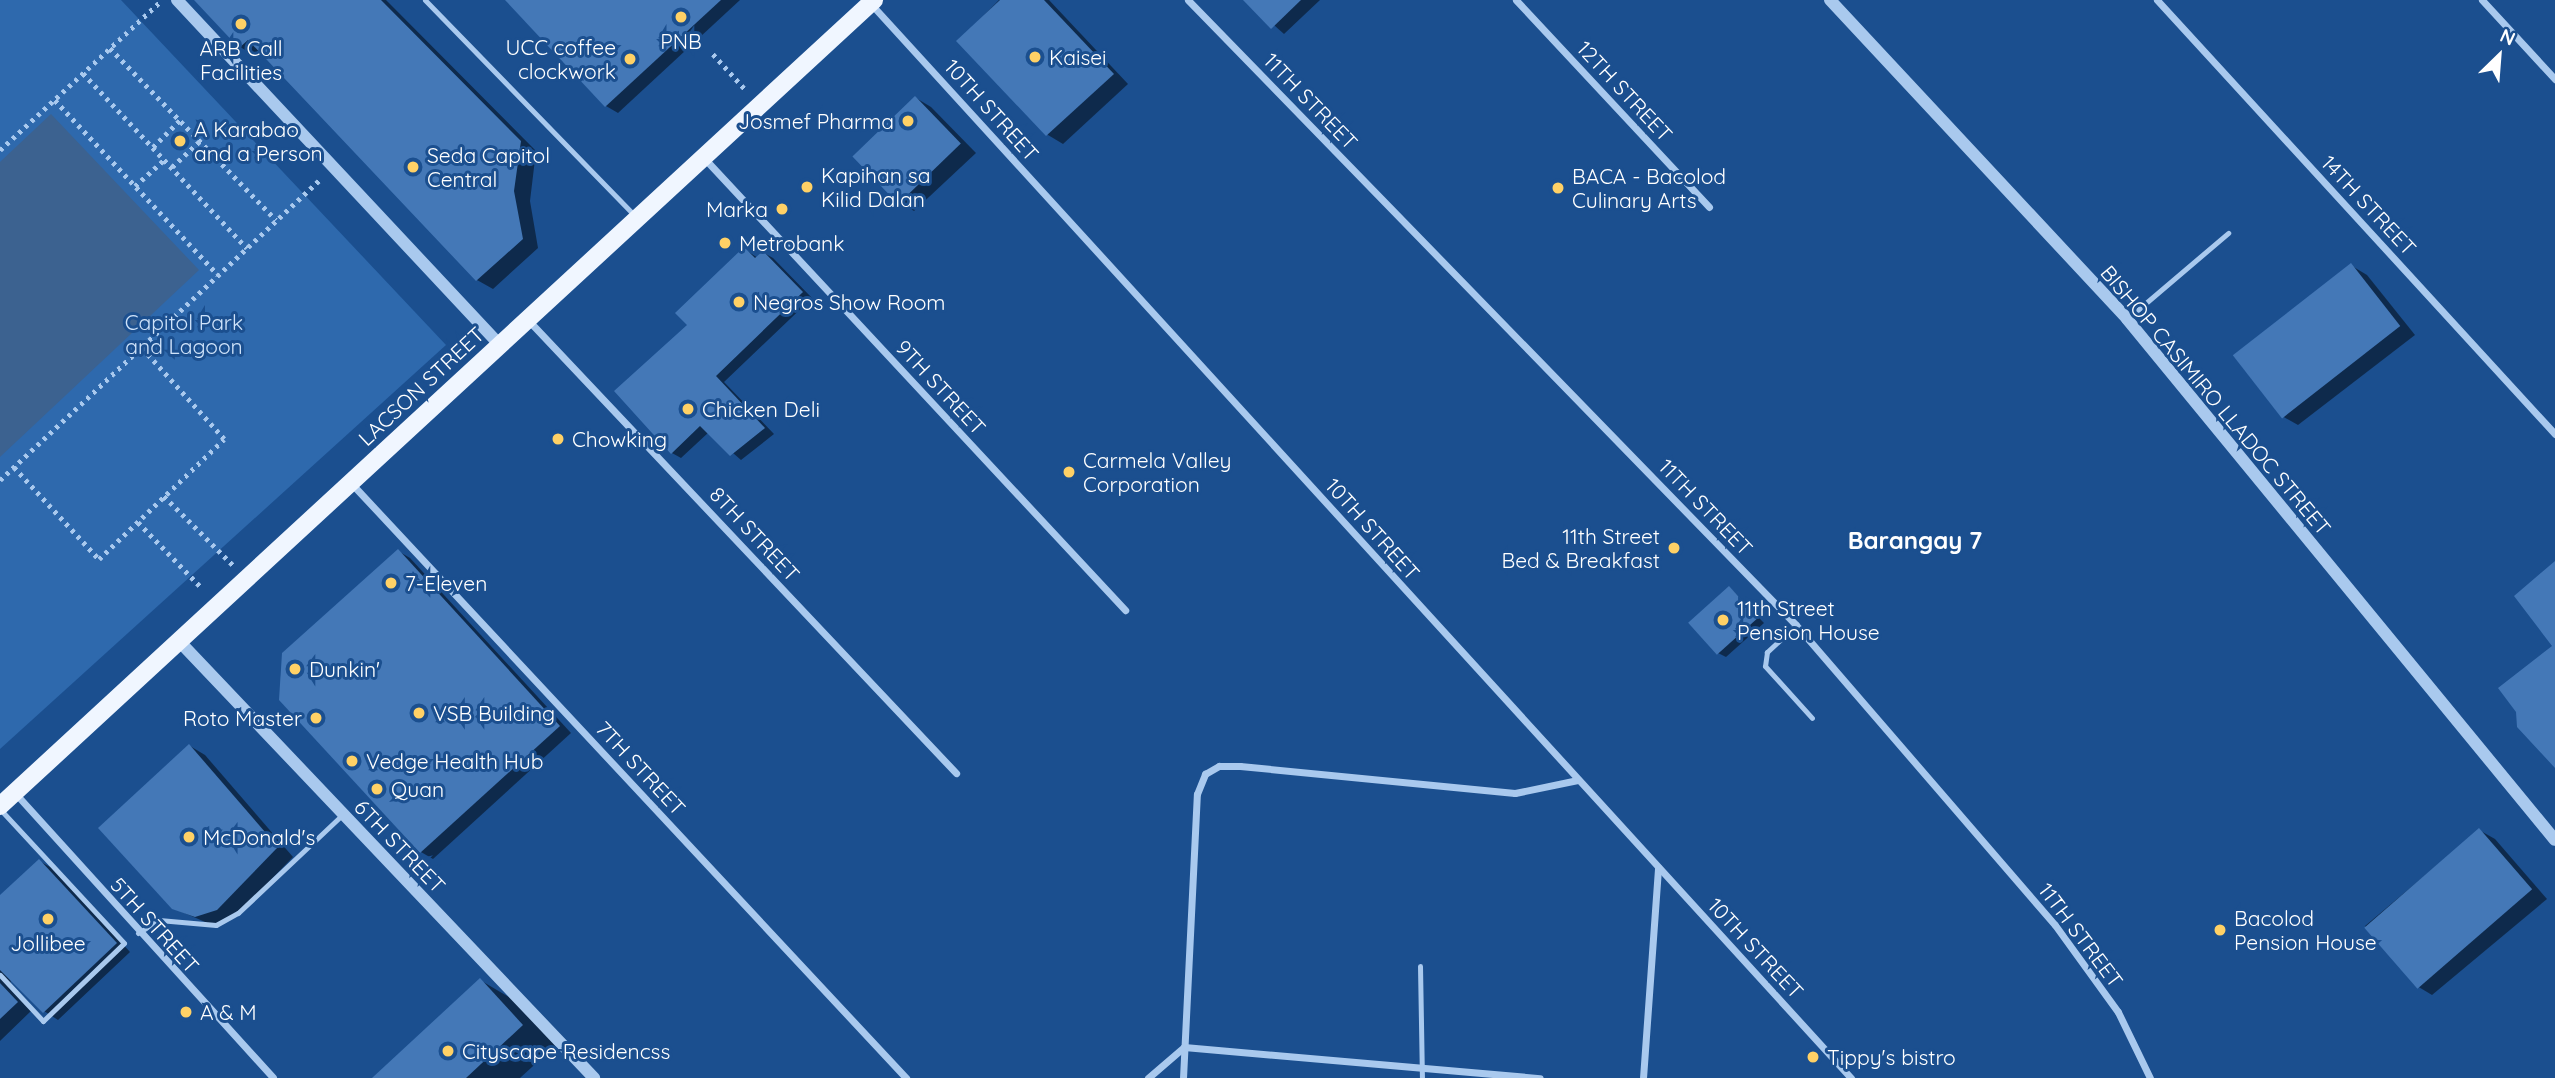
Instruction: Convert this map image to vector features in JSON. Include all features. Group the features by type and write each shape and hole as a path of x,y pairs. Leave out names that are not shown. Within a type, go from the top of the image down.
{"main road":[{"name":"LACSON STREET","path":"0,807 872,2"}],"street":[{"path":"177,0 500,345"},
{"name":"11TH STREET","path":"1188,0 1797,625 2055,925 2118,1012 2150,1078"},
{"name":"12TH STREET","path":"1516,0 1709,207"},
{"name":"BISHOP CASIMIRO LLADOC STREET","path":"1830,0 2127,319 2555,840"},
{"name":"14TH STREET","path":"2157,0 2555,434"},
{"path":"2482,0 2555,79"},
{"name":"10TH STREET","path":"872,2 1852,1078"},
{"name":"9TH STREET","path":"704,157 1125,610"},
{"name":"8TH STREET","path":"528,319 956,773"},
{"name":"7TH STREET","path":"350,483 906,1078"},
{"name":"6TH STREET","path":"179,641 594,1078"},
{"path":"1183,1078 1197,794 1205,774 1220,766 1240,766 1515,793 1578,780"},
{"name":"5TH STREET","path":"14,792 138,933 273,1078"},
{"path":"1643,1078 1658,868"},
{"path":"1147,1078 1184,1047 1540,1078"}],"lane":[{"path":"425,0 637,218"},
{"path":"2127,319 2228,233"},
{"path":"1797,625 1767,652 1765,666 1812,719"},
{"path":"0,807 124,943 43,1021 0,975"},
{"path":"138,933 159,920 215,925 238,913 343,814"},
{"path":"1420,966 1424,1069 1422,1078"}],"path":[{"path":"0,150 162,0"},
{"path":"110,48 276,220"},
{"path":"713,54 760,105"},
{"path":"83,73 247,248"},
{"path":"55,100 218,275"},
{"path":"152,147 180,120"},
{"path":"172,167 200,141"},
{"path":"135,186 164,160"},
{"path":"0,480 333,167"},
{"path":"14,467 99,559 224,439 141,347"},
{"path":"164,496 246,579"},
{"path":"138,522 218,605"}],"green space":[{"name":"Capitol Park and Lagoon","path":"0,0 121,0 446,345 0,749"}],"shaded area":[{"path":"51,114 199,270 0,457 0,162"}],"building":[{"path":"194,0 381,0 521,141 514,191 523,239 476,281 248,40 239,48"},
{"path":"505,0 721,0 605,107"},
{"name":"Kaisei","path":"1000,0 1044,0 1114,74 1046,136 956,41"},
{"path":"1243,0 1301,0 1271,29"},
{"path":"915,96 961,143 898,204 852,156"},
{"path":"744,247 755,258 763,251 803,292 716,376 765,428 730,456 700,426 671,454 614,391 687,325 675,313"},
{"path":"2351,263 2400,326 2282,418 2233,355"},
{"name":"VSB Building","path":"398,549 560,726 420,853 279,700 282,653"},
{"path":"2555,561 2555,768 2517,727 2516,712 2498,688 2552,646 2514,596"},
{"name":"11th Street Pension House","path":"1729,586 1758,618 1717,655 1688,623"},
{"name":"McDonald's","path":"189,744 278,847 217,910 195,917 172,909 98,828"},
{"path":"2479,828 2532,889 2417,989 2364,928"},
{"name":"Jollibee","path":"39,859 117,943 43,1013 0,970 0,895"},
{"name":"Cityscape Residencss","path":"480,978 523,1025 466,1078 372,1078"},
{"path":"0,983 18,1002 0,1019"}],"place":[{"name":"PNB","path":"681,17"},
{"name":"ARB Call Facilities","path":"241,24"},
{"name":"Kaisei","path":"1035,57"},
{"name":"UCC coffee clockwork","path":"630,59"},
{"name":"Josmef Pharma","path":"908,121"},
{"name":"A Karabao and a Person","path":"180,141"},
{"name":"Seda Capitol Central","path":"413,167"},
{"name":"Kapihan sa Kilid Dalan","path":"807,187"},
{"name":"BACA - Bacolod Culinary Arts","path":"1558,188"},
{"name":"Marka","path":"782,209"},
{"name":"Metrobank","path":"725,243"},
{"name":"Negros Show Room","path":"739,302"},
{"name":"Chicken Deli","path":"688,409"},
{"name":"Chowking","path":"558,439"},
{"name":"Carmela Valley Corporation","path":"1069,472"},
{"name":"11th Street Bed & Breakfast","path":"1674,548"},
{"name":"7-Eleven","path":"391,583"},
{"name":"11th Street Pension House","path":"1723,620"},
{"name":"Dunkin'","path":"295,669"},
{"name":"VSB Building","path":"419,713"},
{"name":"Roto Master","path":"316,718"},
{"name":"Vedge Health Hub","path":"352,761"},
{"name":"Quan","path":"377,789"},
{"name":"McDonald's","path":"189,837"},
{"name":"Jollibee","path":"48,919"},
{"name":"Bacolod Pension House","path":"2220,930"},
{"name":"A & M","path":"186,1012"},
{"name":"Cityscape Residencss","path":"448,1051"},
{"name":"Tippy's bistro","path":"1813,1057"}],"district":[{"name":"Barangay 7","path":"1915,541"}]}
